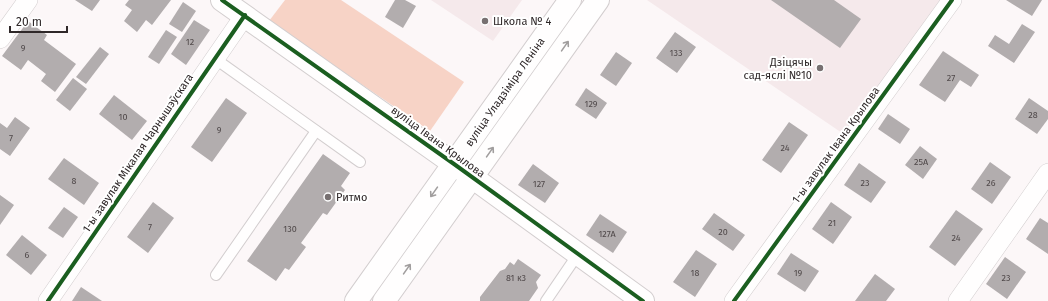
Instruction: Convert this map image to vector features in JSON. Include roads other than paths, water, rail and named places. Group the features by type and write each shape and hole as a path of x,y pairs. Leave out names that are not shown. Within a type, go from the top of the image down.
{"main road":[{"name":"вуліца Івана Крылова","path":"222,0 454,164 643,301"},
{"name":"вуліца Уладзіміра Леніна","path":"356,301 570,0"},
{"name":"вуліца Уладзіміра Леніна","path":"384,301 598,0"}],"street":[{"path":"0,39 28,0"},
{"name":"1-ы завулак Івана Крылова","path":"734,301 952,0"},
{"name":"1-ы завулак Мікалая Чарнышэўскага","path":"48,301 245,15"},
{"path":"958,301 1048,173"}],"lane":[{"path":"214,58 360,162"},
{"path":"216,275 316,131"},
{"path":"546,301 578,254"}],"place":[{"name":"Школа № 4","path":"485,21"},
{"name":"Дзіцячы сад-яслі №10","path":"820,68"},
{"name":"Ритмо","path":"328,197"}]}
